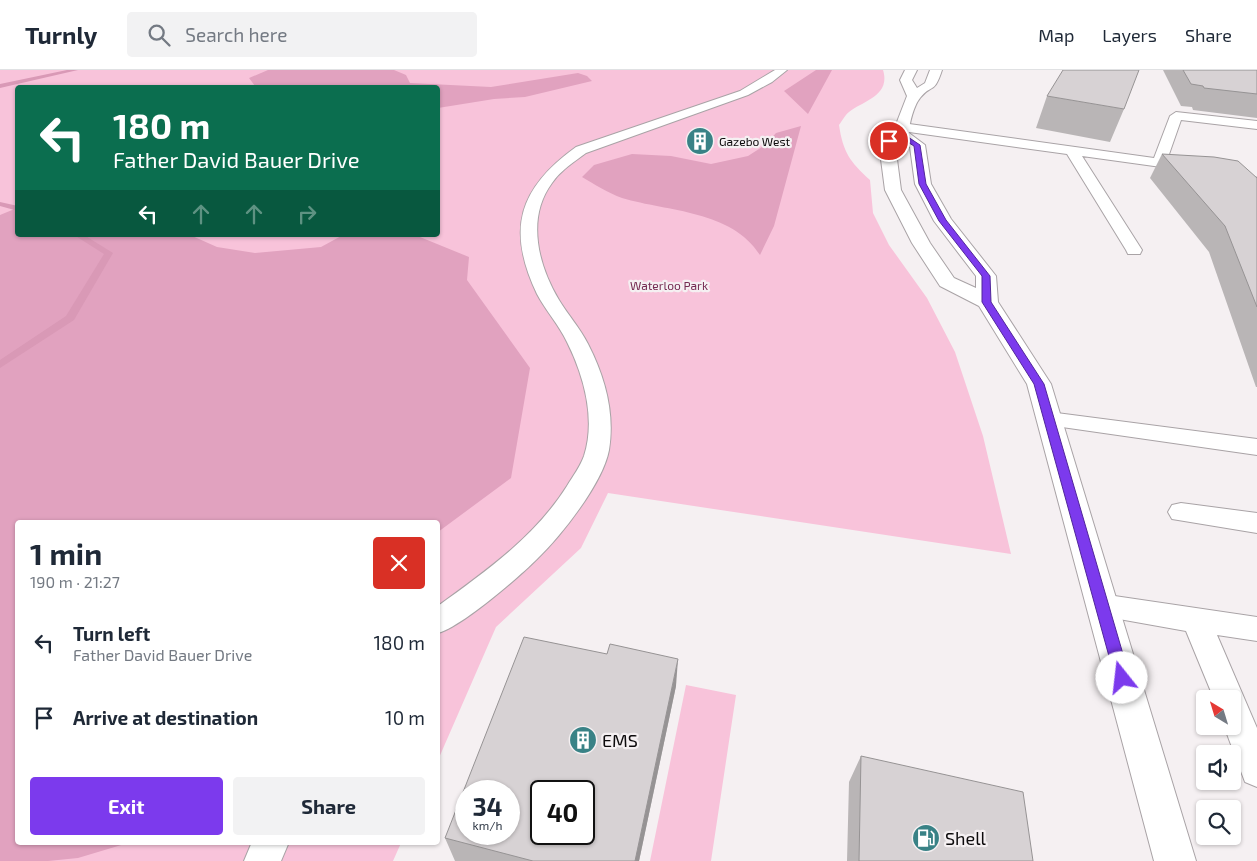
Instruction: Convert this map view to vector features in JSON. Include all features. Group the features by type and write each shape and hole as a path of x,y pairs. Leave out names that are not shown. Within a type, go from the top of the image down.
{"street":[{"path":"911,70 906,80 914,96"},
{"path":"936,70 931,85 914,96 902,131 887,144 893,190 921,243 947,282 987,302"},
{"path":"902,131 917,145 923,184 943,221 986,276 987,302 1039,384 1175,861"}],"lane":[{"path":"440,620 530,552 567,510 597,452 600,429 599,410 592,376 578,343 547,295 531,254 529,222 539,187 564,161 581,150 744,94 782,70"},
{"path":"1159,163 1176,116 1257,125"},
{"path":"902,131 1203,169"},
{"path":"1072,151 1134,250"},
{"path":"1049,419 1257,447"},
{"path":"1181,512 1257,523"},
{"path":"1101,606 1197,622 1257,629"},
{"path":"1197,622 1226,690"},
{"path":"1241,729 1257,770"},
{"path":"262,861 270,845"}],"green space":[{"name":"Waterloo Park","path":"0,70 883,70 883,86 879,92 849,112 839,125 845,150 857,168 870,180 873,213 889,245 927,298 955,352 983,436 1011,554 608,493 581,548 496,627 440,755 440,520 15,520 15,845 400,845 393,861 0,861"},
{"path":"686,685 736,695 711,861 650,861"}],"shaded area":[{"path":"268,70 394,70 406,75 410,83 491,87 578,73 587,76 592,81 525,97 494,99 440,108 440,85 254,85 249,78"},
{"path":"816,70 832,70 808,114 784,91"},
{"path":"801,126 774,226 760,255 748,240 733,229 716,221 679,210 622,198 582,177 594,165 632,154 671,156 711,164 748,156 765,145 776,133"},
{"path":"15,209 15,237 194,237 217,247 255,253 321,247 339,237 420,237 469,257 467,280 530,368 511,478 440,531 440,520 15,520 15,845 121,845 78,858 48,861 0,861 0,215"}],"building":[{"path":"1063,70 1139,70 1124,109 1047,96"},
{"path":"1183,70 1257,70 1257,94 1204,88 1203,86 1191,84"},
{"path":"1162,154 1214,157 1238,161 1257,178 1257,307 1225,226"},
{"name":"EMS","path":"524,637 607,654 610,644 678,659 635,861 533,861 472,845 520,845 520,780 468,780"},
{"name":"Shell","path":"861,756 1023,792 1033,861 859,861"},
{"name":"EMS","path":"455,813 455,841 445,838"}],"waterway":[{"path":"0,86 75,70"},
{"path":"0,204 15,208"},
{"path":"0,365 70,318 109,253 81,237"}],"place":[{"name":"Gazebo West","path":"700,141"},
{"name":"EMS","path":"583,740"},
{"name":"Shell","path":"926,838"}],"route":[{"path":"889,141 902,135 917,145 923,184 943,221 986,276 987,302 1039,384 1122,678"}]}
